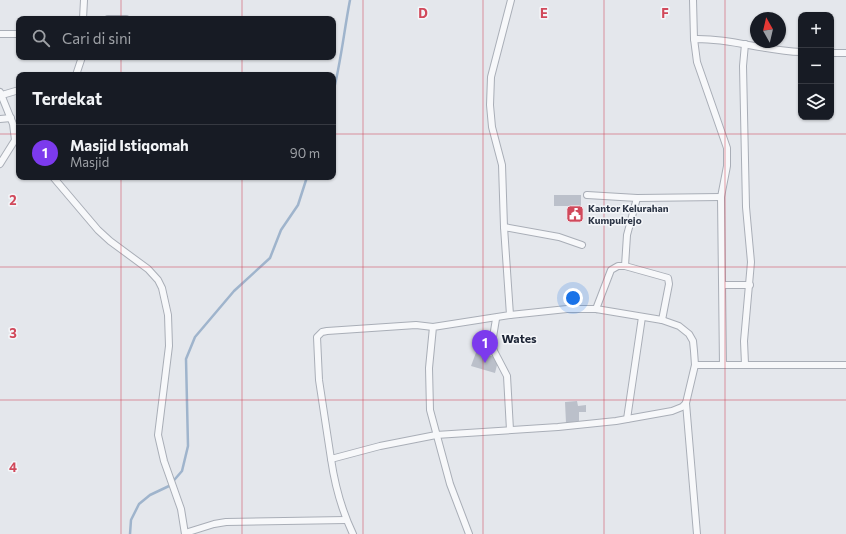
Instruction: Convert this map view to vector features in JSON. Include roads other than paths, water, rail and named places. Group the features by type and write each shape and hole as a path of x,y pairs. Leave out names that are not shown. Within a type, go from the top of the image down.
{"street":[{"path":"83,16 84,0"},
{"path":"510,315 504,227 502,165 491,121 490,90 491,77 511,0"},
{"path":"693,0 694,38 697,62 727,148 727,166 721,196 723,365"},
{"path":"0,34 16,34"},
{"path":"694,38 721,39 780,51 798,52"},
{"path":"745,44 746,207 751,262 746,320 745,364"},
{"path":"834,53 846,53"},
{"path":"77,72 81,60"},
{"path":"16,91 1,94 15,128 16,135"},
{"path":"0,119 11,118"},
{"path":"0,164 16,143"},
{"path":"56,180 98,230 110,242 148,269 158,280 162,288 168,315 169,346 158,435 181,509 185,534 214,524 226,522 346,520"},
{"path":"587,195 637,198 721,196"},
{"path":"625,266 627,235 637,198"},
{"path":"504,227 559,236 582,246"},
{"path":"596,309 611,270 618,266 625,266 668,278 670,284 662,320"},
{"path":"723,285 750,285"},
{"path":"352,534 336,492 319,380 317,337 322,332 416,325 433,327 496,319 510,315 567,309 596,309 662,320 679,326 689,334 693,341 694,365 686,403 697,534"},
{"path":"627,419 642,317"},
{"path":"496,319 492,343 494,351 507,376 510,430"},
{"path":"433,327 430,351 430,398 436,435 450,484 469,534"},
{"path":"694,365 846,365"},
{"path":"331,459 380,446 436,435 558,427 627,419 672,411 682,407 686,403"}],"waterway":[{"path":"336,79 350,0"},
{"path":"130,534 131,520 139,504 150,495 169,486 182,471 188,446 186,359 195,337 234,291 270,258 281,230 298,205 306,180"}],"place":[{"name":"Kantor Kelurahan Kumpulrejo","path":"575,214"},
{"name":"Masjid Istiqomah","path":"485,363"}],"district":[{"name":"Wates","path":"519,338"}]}
